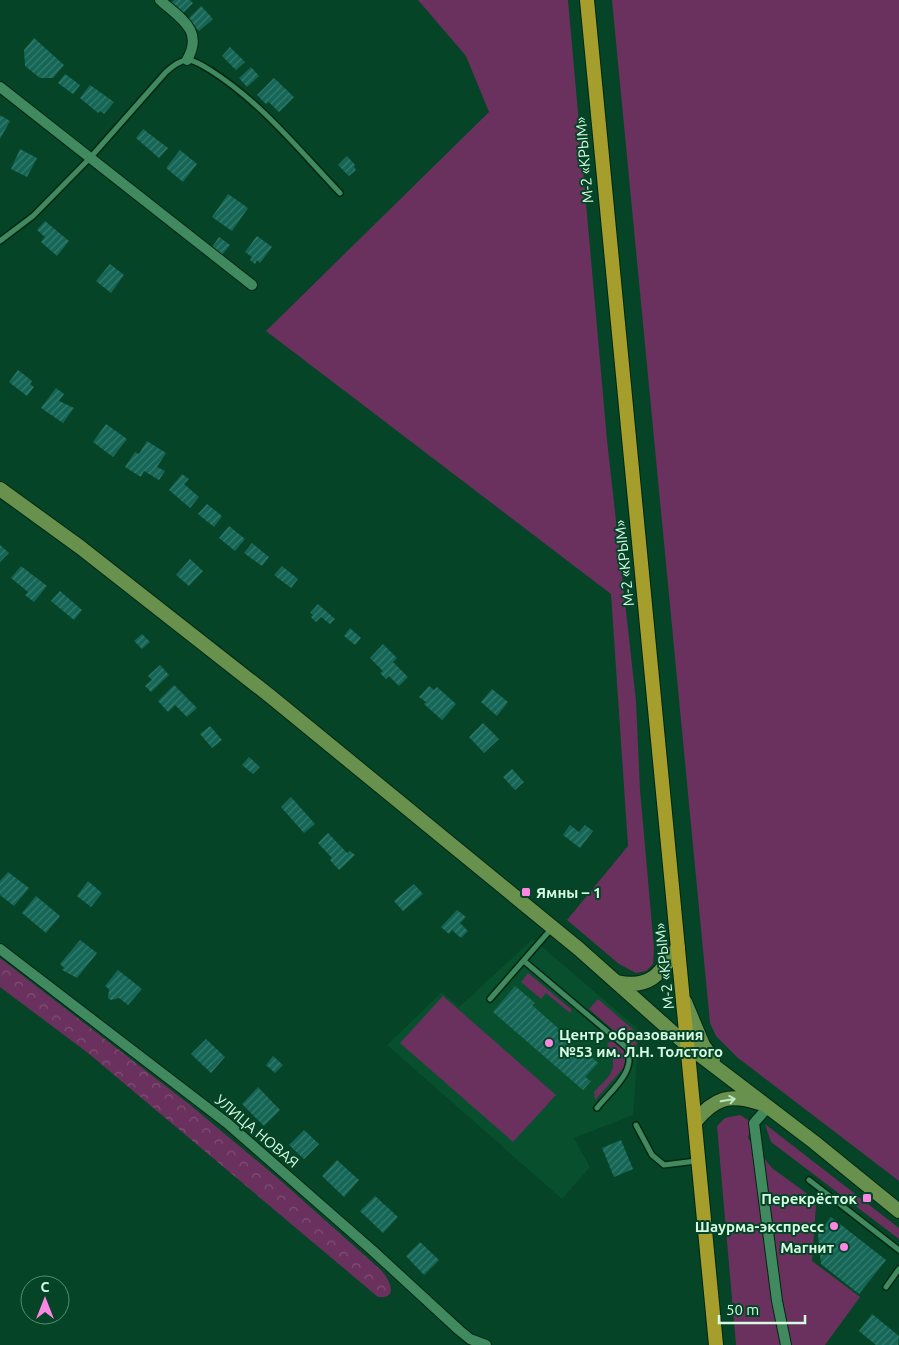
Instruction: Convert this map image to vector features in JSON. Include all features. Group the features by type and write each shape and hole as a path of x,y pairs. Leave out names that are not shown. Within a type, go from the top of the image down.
{"highway":[{"name":"М-2 «КРЫМ»","path":"587,0 616,322 699,1160"},
{"path":"699,1160 716,1345"}],"main road":[{"path":"0,489 80,546 270,696 617,982 688,1046 899,1210"},
{"path":"617,982 632,985 649,981 664,967 678,947"},
{"path":"684,1000 703,1045 724,1074"},
{"path":"695,1122 707,1107 726,1098 745,1098 768,1107"}],"street":[{"path":"160,0 186,23 193,33 194,47 187,60"},
{"path":"0,87 252,285"},
{"name":"УЛИЦА НОВАЯ","path":"0,949 227,1123 372,1250 458,1330 470,1339 486,1345"},
{"path":"768,1107 754,1123 777,1301 786,1345"}],"lane":[{"path":"0,241 33,216 90,158 166,72 174,65 187,60 198,63 231,83 253,101 340,193"},
{"path":"490,998 552,928"},
{"path":"524,961 628,1050 628,1070 596,1108"},
{"path":"636,1125 652,1155 664,1165 699,1160"},
{"path":"810,1180 899,1250"},
{"path":"886,1287 899,1269"}],"shaded area":[{"path":"533,939 639,1030 633,1115 574,1138 590,1167 562,1199 387,1045 442,992 459,1007"}],"green space":[{"path":"418,0 568,0 607,440 636,701 640,790 654,948 653,964 646,971 636,973 619,964 567,920 628,846 611,594 266,331 489,112 466,56"},
{"path":"612,0 899,0 899,1181 738,1058 716,1036 710,1023"},
{"path":"0,958 189,1104 280,1180 382,1271 390,1284 391,1292 389,1295 378,1297 88,1053 0,987"},
{"path":"528,973 572,1010 570,1013 546,993 541,999 521,982"},
{"path":"443,996 556,1095 513,1142 400,1043"},
{"path":"598,999 637,1033 636,1050 589,1009"},
{"path":"612,1039 624,1050 626,1065 595,1100 594,1092 612,1071 613,1060 607,1044"},
{"path":"740,1115 750,1121 751,1127 748,1138 772,1168 809,1195 816,1205 812,1261 860,1297 825,1345 736,1345 717,1126 725,1118"},
{"path":"765,1124 899,1228 899,1239 771,1142"}],"building":[{"path":"174,0 190,0 193,3 182,14 171,3"},
{"path":"201,6 213,19 199,31 188,19"},
{"path":"34,38 64,65 53,78 40,78 25,66 24,50"},
{"path":"230,47 245,62 236,70 222,56"},
{"path":"251,67 259,76 247,87 239,78"},
{"path":"65,74 80,85 73,94 58,83"},
{"path":"274,78 294,97 279,112 269,102 266,104 257,95"},
{"path":"90,85 114,102 104,114 100,111 98,113 80,98"},
{"path":"0,115 10,121 0,139"},
{"path":"143,129 168,148 159,158 136,138"},
{"path":"20,149 37,158 27,177 11,169"},
{"path":"180,150 197,164 183,182 166,168"},
{"path":"347,156 355,165 356,170 349,176 338,165"},
{"path":"228,194 248,208 232,231 212,217"},
{"path":"45,221 69,241 57,256 41,242 45,237 37,230"},
{"path":"257,236 272,247 260,263 257,260 255,264 250,260 252,257 245,252"},
{"path":"219,237 230,245 222,255 212,247"},
{"path":"110,264 124,275 111,293 96,281"},
{"path":"18,370 32,381 30,384 34,387 27,396 9,382"},
{"path":"56,388 64,394 59,401 74,408 63,423 41,408"},
{"path":"106,424 127,439 113,457 93,442"},
{"path":"147,441 166,453 157,467 165,471 159,480 144,471 141,477 125,467 135,452 139,454"},
{"path":"182,474 189,479 184,484 199,497 190,508 169,490"},
{"path":"207,504 222,516 214,527 198,514"},
{"path":"229,526 245,539 235,551 219,538"},
{"path":"252,543 269,557 262,566 244,553"},
{"path":"0,545 9,553 0,562"},
{"path":"190,559 203,571 189,586 176,575"},
{"path":"21,566 47,586 34,602 25,595 28,592 11,578"},
{"path":"282,566 298,579 291,588 274,575"},
{"path":"60,591 82,610 74,620 51,601"},
{"path":"318,604 335,619 330,624 321,617 316,622 311,617 313,615 310,613"},
{"path":"350,628 361,638 355,645 344,636"},
{"path":"142,634 150,642 142,649 134,641"},
{"path":"383,644 397,658 393,662 408,677 399,686 389,676 386,679 380,673 383,671 370,658"},
{"path":"160,665 169,675 151,692 145,686 152,680 148,676"},
{"path":"174,685 197,708 187,717 175,705 168,712 158,701"},
{"path":"429,686 434,690 437,687 456,704 442,720 419,697"},
{"path":"492,689 508,702 497,716 481,702"},
{"path":"483,723 499,739 484,753 469,737"},
{"path":"210,726 222,740 212,748 200,734"},
{"path":"249,757 260,767 253,774 242,765"},
{"path":"512,769 524,782 515,790 503,777"},
{"path":"291,797 315,824 304,833 281,807"},
{"path":"570,825 579,832 585,825 593,831 580,848 563,835"},
{"path":"328,833 347,853 350,851 355,855 339,870 330,860 332,858 318,843"},
{"path":"8,872 29,888 14,906 0,895 0,881"},
{"path":"88,881 102,893 91,907 77,896"},
{"path":"414,884 423,894 403,911 394,901"},
{"path":"36,896 60,916 46,933 22,913"},
{"path":"457,910 466,917 460,923 468,931 461,938 452,930 449,934 441,927"},
{"path":"80,940 97,953 77,978 62,970 64,968 60,964"},
{"path":"118,970 142,989 128,1005 119,998 111,1000 108,998 109,989 105,986"},
{"name":"Центр образования №53 им. Л.Н. Толстого","path":"515,986 535,1003 532,1005 559,1029 557,1031 586,1056 588,1054 598,1063 585,1077 591,1081 583,1090 493,1012"},
{"path":"206,1039 225,1057 211,1073 191,1054"},
{"path":"273,1056 283,1065 275,1073 266,1065"},
{"path":"258,1087 280,1110 264,1126 242,1104"},
{"path":"304,1130 319,1144 304,1159 289,1145"},
{"path":"621,1140 633,1169 614,1177 602,1148"},
{"path":"337,1160 359,1180 344,1197 322,1176"},
{"path":"375,1196 398,1217 383,1233 360,1211"},
{"name":"Магнит","path":"831,1217 886,1260 859,1294 821,1264 818,1234"},
{"path":"420,1242 439,1260 424,1275 406,1256"},
{"path":"872,1314 899,1336 898,1345 876,1345 859,1331"}],"place":[{"name":"Ямны – 1","path":"526,892"},
{"name":"Центр образования №53 им. Л.Н. Толстого","path":"549,1043"},
{"name":"Перекрёсток","path":"867,1198"},
{"name":"Шаурма-экспресс","path":"834,1226"},
{"name":"Магнит","path":"844,1247"}]}
